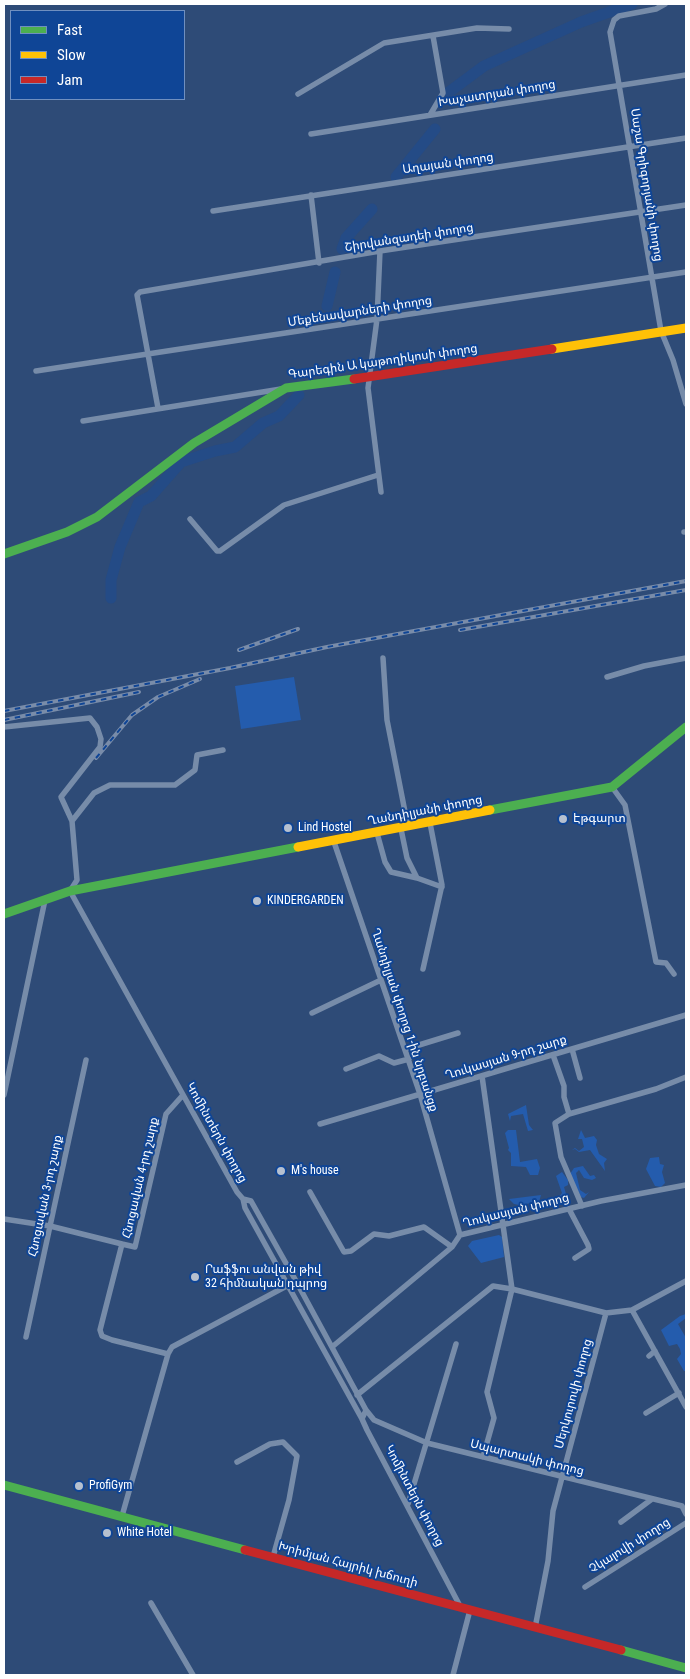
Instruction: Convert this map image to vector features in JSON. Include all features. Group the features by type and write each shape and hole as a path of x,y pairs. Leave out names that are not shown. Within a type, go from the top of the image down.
{"main road":[{"name":"Գարեգին Ա կաթողիկոսի փողոց","path":"286,388 371,377 686,328"},
{"path":"4,554 67,532 98,517 194,443 286,388"},
{"name":"Ղանդիլյանի փողոց","path":"4,914 70,890 334,842 612,787 686,727"},
{"name":"Խրիմյան Հայրիկ խճուղի","path":"4,1485 686,1668"}],"street":[{"name":"Սաշա Գրիգորյանի փողոց","path":"665,4 656,9 625,14 614,20 610,32 631,147 650,278 661,332 673,360 686,404"},
{"path":"298,94 384,43 405,38 433,36 477,28 509,29"},
{"path":"430,115 443,93 433,36"},
{"name":"Խաչատրյան փողոց","path":"311,134 686,75"},
{"name":"Աղայան փողոց","path":"213,211 311,194 686,138"},
{"path":"311,194 319,263"},
{"name":"Շիրվանզադեի փողոց","path":"148,354 137,295 140,292 319,263 380,251 686,205"},
{"path":"380,251 377,319 369,401 381,492"},
{"name":"Մեքենավարների փողոց","path":"36,371 686,272"},
{"path":"148,354 158,408"},
{"name":"Գարեգին Ա կաթողիկոսի փողոց","path":"83,420 286,388"},
{"path":"190,519 217,551 220,551 284,505 378,474"},
{"path":"383,658 387,720 407,858 417,878"},
{"path":"607,677 686,658"},
{"path":"4,727 90,718 97,727 101,739 100,747 61,797 72,821 77,880 70,890"},
{"path":"72,821 94,793 110,785 175,785 195,770 197,755 223,750"},
{"path":"612,787 625,805 656,962 666,963 674,974"},
{"path":"423,969 442,887 430,823"},
{"path":"377,833 385,862 391,872 417,878 442,887"},
{"name":"Ղանդիլյան փողոց 1-ին նրբանցք","path":"334,842 409,1059 460,1235"},
{"name":"Կոմինտերն փողոց","path":"70,890 237,1192 243,1199 245,1208 465,1609"},
{"path":"4,1095 45,900"},
{"path":"312,1013 381,980"},
{"name":"Ղուկասյան 9-րդ շարք","path":"320,1124 553,1054 598,1043 686,1015"},
{"path":"406,1050 458,1033"},
{"path":"572,1049 580,1078"},
{"path":"553,1054 564,1086 564,1097 569,1114"},
{"path":"346,1068 379,1056 394,1063 409,1059"},
{"name":"Հնոցավան 3-րդ շարք","path":"26,1337 86,1060"},
{"path":"482,1076 512,1289 487,1392 494,1418 483,1457"},
{"path":"582,1206 561,1157 555,1124 569,1114 656,1089 686,1076"},
{"name":"Հնոցավան 4-րդ շարք","path":"168,1354 102,1336 100,1330 122,1244 135,1247 166,1114 183,1095"},
{"name":"Ղուկասյան փողոց","path":"332,1347 452,1247 460,1235 582,1206 686,1185"},
{"path":"310,1192 344,1252 351,1251 374,1234 388,1236 424,1227 452,1247"},
{"name":"Կոմինտերն փողոց","path":"243,1199 251,1201 366,1410"},
{"path":"569,1209 589,1249 575,1258"},
{"path":"4,1218 50,1226 122,1244"},
{"path":"122,1516 168,1354 172,1347 296,1281"},
{"path":"357,1394 493,1286 606,1313 632,1310 686,1281"},
{"path":"632,1310 686,1406"},
{"name":"Մերկուրովի փողոց","path":"535,1628 548,1561 553,1511 606,1313"},
{"path":"408,1504 456,1344"},
{"path":"649,1356 655,1352"},
{"path":"646,1413 679,1393"},
{"path":"362,1419 366,1410"},
{"name":"Սպարտակի փողոց","path":"366,1410 374,1420 427,1443 563,1478 684,1505 686,1514"},
{"path":"237,1462 270,1444 283,1442 298,1456 289,1500 273,1557"},
{"path":"621,1522 652,1499"},
{"name":"Չկալովի փողոց","path":"585,1587 686,1523"},
{"path":"151,1603 193,1675"},
{"path":"453,1675 465,1609"}],"shaded area":[{"path":"294,677 301,720 241,729 235,686"},
{"path":"526,1105 529,1125 533,1130 528,1131 523,1114 511,1116 510,1121 508,1114"},
{"path":"508,1130 516,1130 520,1162 537,1159 540,1168 538,1175 530,1175 526,1167 511,1166 511,1153 508,1150 505,1133"},
{"path":"581,1130 585,1138 594,1136 597,1140 596,1145 599,1154 607,1159 604,1163 605,1171 590,1150 579,1152 575,1149 572,1150 575,1148 579,1151 584,1147 582,1139 578,1139"},
{"path":"659,1157 660,1164 664,1165 662,1172 665,1183 661,1187 655,1186 646,1169 650,1158"},
{"path":"583,1166 590,1176 594,1175 596,1178 592,1180 584,1178 579,1170 576,1173 580,1190 586,1194 589,1192 584,1198 581,1197 570,1174 574,1168"},
{"path":"562,1172 568,1180 568,1185 564,1187 568,1201 559,1202 558,1198 562,1193 556,1176"},
{"path":"541,1195 539,1202 519,1205 514,1204 509,1199"},
{"path":"499,1235 502,1237 504,1257 481,1263 468,1246 472,1241"},
{"path":"686,1314 686,1318 678,1324 686,1338 686,1371 684,1371 677,1359 681,1354 680,1349 677,1344 669,1346 661,1330 680,1316"}],"waterway":[{"path":"449,92 484,66 581,22 632,4"},
{"path":"396,177 435,129"},
{"path":"342,249 346,238 372,209"},
{"path":"327,306 335,272"},
{"path":"111,598 111,580 120,547 139,502 151,496 181,462 235,447 263,423 279,416 299,395"}],"railway":[{"path":"4,711 230,668 327,647 686,581"},
{"path":"460,630 686,590"},
{"path":"239,650 298,629"},
{"path":"96,758 132,715 158,697 200,679"},
{"path":"4,720 139,692"}],"traffic: fast":[{"path":"4,554 67,532 97,517 194,443 286,388 354,379"},
{"path":"490,810 612,787 686,727"},
{"path":"4,914 70,891 298,847"},
{"path":"4,1485 245,1550"},
{"path":"621,1650 686,1668"}],"traffic: slow":[{"path":"552,349 686,328"},
{"path":"298,847 490,810"}],"traffic: jam":[{"path":"354,379 552,349"},
{"path":"245,1550 621,1650"}],"place":[{"name":"Էթգարտ","path":"563,819"},
{"name":"Lind Hostel","path":"288,828"},
{"name":"KINDERGARDEN","path":"257,901"},
{"name":"M's house","path":"281,1171"},
{"name":"Րաֆֆու անվան թիվ 32 հիմնական դպրոց","path":"195,1277"},
{"name":"ProfiGym","path":"79,1486"},
{"name":"White Hotel","path":"107,1533"}]}
